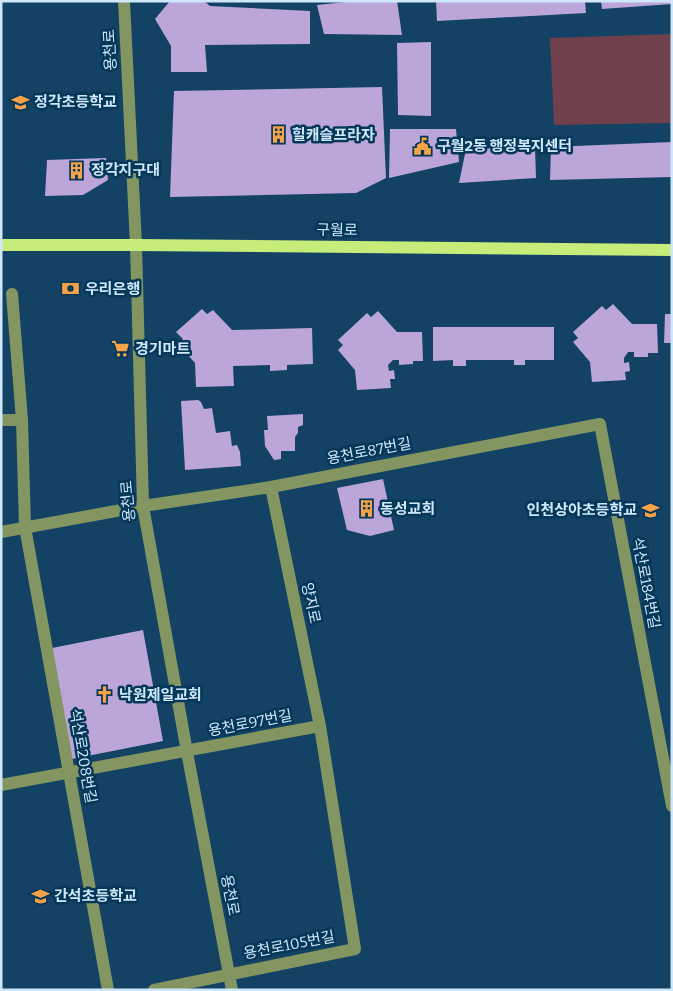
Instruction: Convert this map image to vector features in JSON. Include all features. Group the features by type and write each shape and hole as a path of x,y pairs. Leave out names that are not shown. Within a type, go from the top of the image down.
{"main road":[{"name":"구월로","path":"1,245 136,244 672,250"}],"street":[{"name":"용천로","path":"124,1 136,244 143,506 232,990"},
{"name":"석산로208번길","path":"12,294 22,420 25,527 108,990"},
{"path":"1,420 22,420"},
{"name":"용천로87번길","path":"1,532 143,506 271,486 600,424"},
{"name":"석산로184번길","path":"600,424 672,806"},
{"name":"양지로","path":"271,486 320,726 355,949"},
{"name":"용천로97번길","path":"1,785 320,726"},
{"name":"용천로105번길","path":"154,990 355,949"}],"shaded area":[{"path":"672,34 672,123 554,125 550,38"}],"building":[{"path":"170,1 204,1 210,6 310,11 310,44 205,45 207,72 171,72 171,46 155,19"},
{"path":"355,1 397,1 402,35 324,34 317,5"},
{"path":"436,1 585,1 586,13 437,21"},
{"path":"601,1 672,1 672,4 602,9"},
{"path":"431,42 431,116 398,115 397,43"},
{"name":"힐캐슬프라자","path":"382,87 386,178 356,193 170,197 174,91"},
{"name":"구월2동 행정복지센터","path":"390,129 456,129 459,162 389,178"},
{"path":"672,142 672,177 550,180 551,147"},
{"path":"535,147 536,178 459,183 466,149"},
{"name":"정각지구대","path":"106,158 108,180 83,195 45,196 47,160"},
{"path":"613,304 632,324 657,324 658,353 648,353 648,357 634,357 634,352 628,352 624,358 624,363 629,362 630,371 625,372 626,380 592,382 590,362 573,342 578,338 573,332 602,306 606,310"},
{"path":"202,309 207,314 213,310 232,330 312,328 313,364 287,365 287,370 270,371 270,365 233,366 234,386 196,387 195,363 178,344 183,339 176,332"},
{"path":"378,311 397,332 422,332 423,361 413,361 413,364 399,365 399,360 393,360 388,365 389,371 394,370 395,379 390,379 391,388 357,390 355,370 338,350 343,345 338,340 367,313 371,317"},
{"path":"665,314 672,314 672,343 664,343"},
{"path":"433,327 554,327 554,360 525,360 525,365 514,365 514,360 466,360 466,366 453,366 453,360 433,361"},
{"path":"198,400 204,409 212,408 216,433 230,431 232,446 237,445 240,452 241,466 185,470 181,401"},
{"path":"303,414 303,425 298,427 298,433 295,437 295,451 281,451 281,459 274,460 265,446 264,430 268,430 267,416"},
{"name":"동성교회","path":"383,479 394,530 370,536 347,530 337,488"},
{"name":"낙원제일교회","path":"143,630 163,741 67,760 47,649"}],"place":[{"name":"정각초등학교","path":"20,102"},
{"name":"힐캐슬프라자","path":"278,135"},
{"name":"구월2동 행정복지센터","path":"423,146"},
{"name":"정각지구대","path":"77,170"},
{"name":"우리은행","path":"71,289"},
{"name":"경기마트","path":"121,349"},
{"name":"동성교회","path":"366,509"},
{"name":"인천상아초등학교","path":"651,510"},
{"name":"낙원제일교회","path":"105,695"},
{"name":"간석초등학교","path":"40,896"}]}
